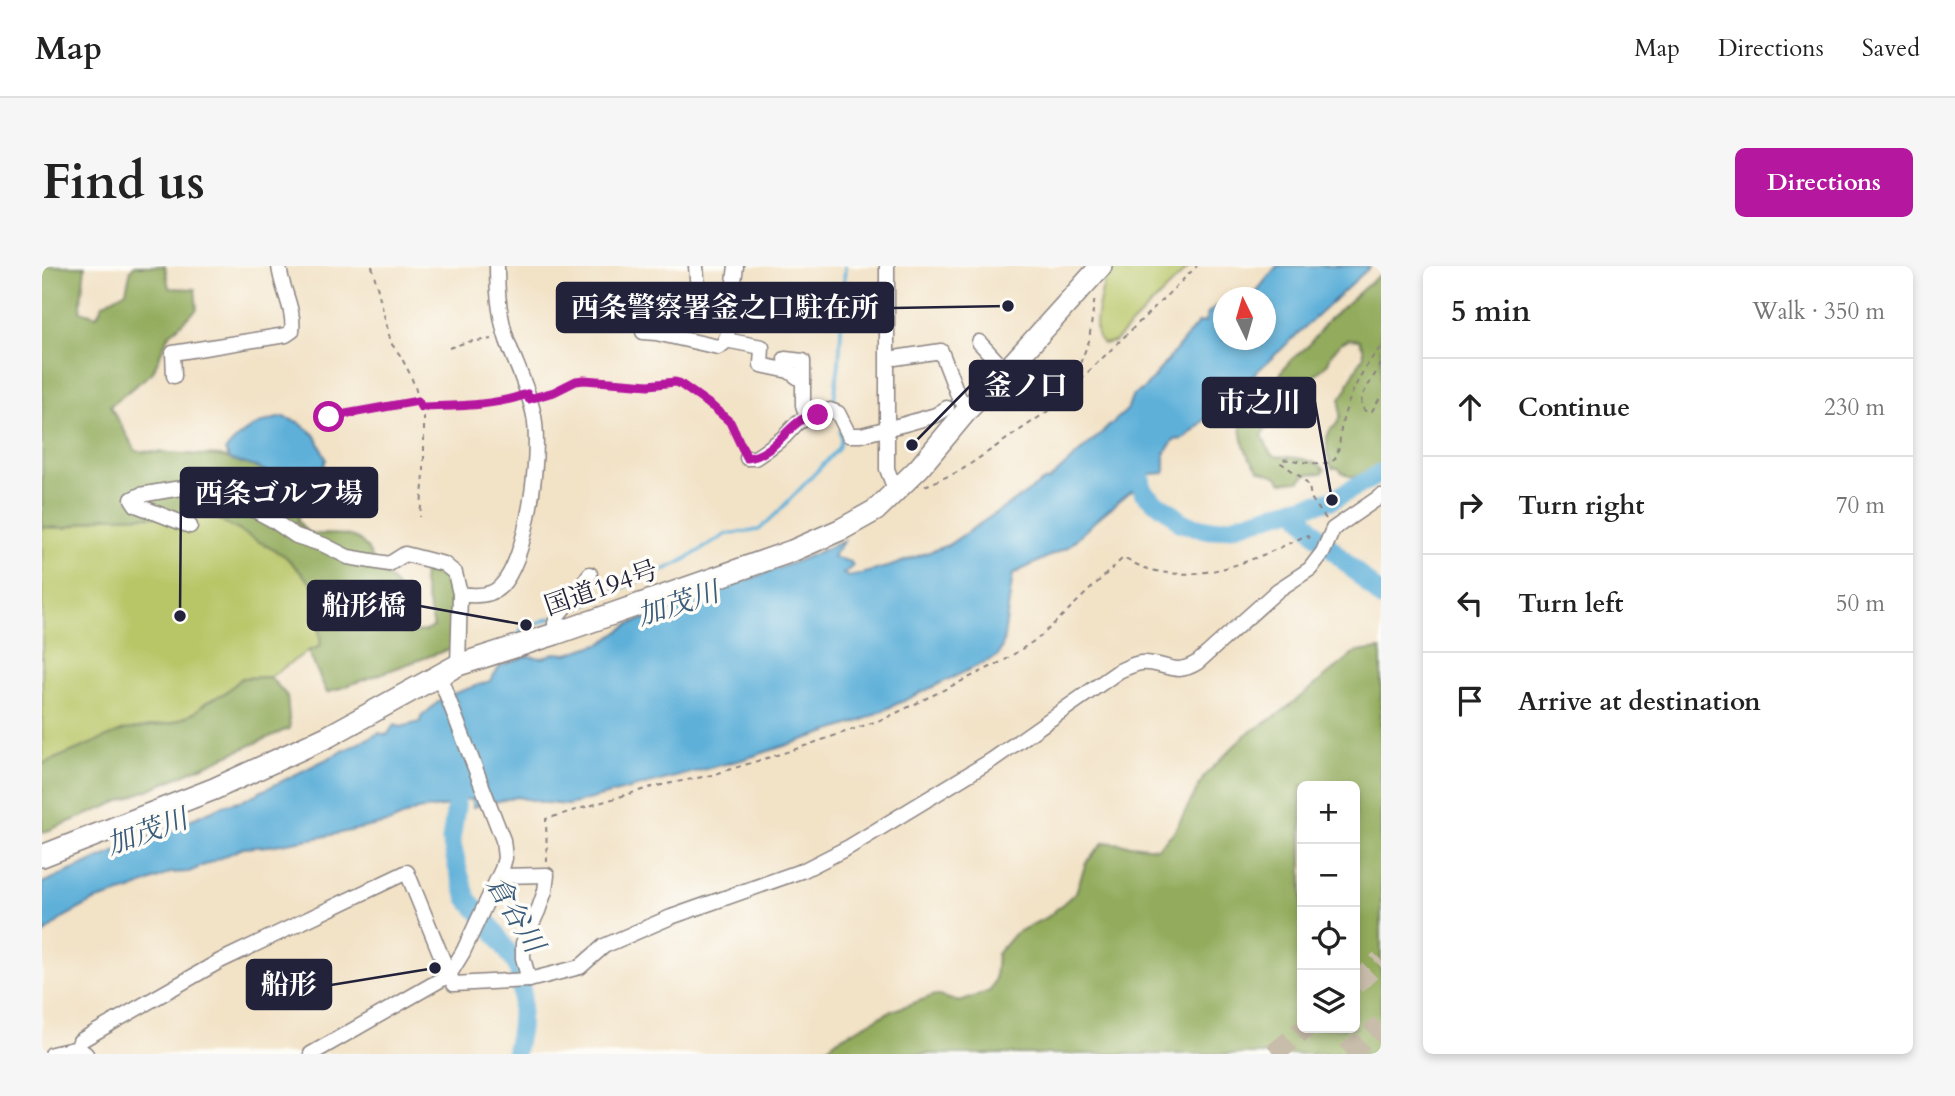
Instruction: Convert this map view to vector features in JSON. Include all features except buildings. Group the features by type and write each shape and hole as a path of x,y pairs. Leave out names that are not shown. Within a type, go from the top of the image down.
{"highway":[{"name":"国道194号","path":"42,856 214,789 327,737 447,675 792,551 842,529 876,510 896,492 969,408 1101,266"}],"street":[{"path":"174,376 173,353 292,331 279,266"},
{"path":"460,594 488,594 499,589 513,567 520,547 536,467 534,415 506,337 499,306 497,266"},
{"path":"696,266 698,290"},
{"path":"643,332 718,346 723,344 736,266"},
{"path":"887,266 887,469 896,492"},
{"path":"725,340 762,347 761,365 789,371 803,382"},
{"path":"979,342 1006,371"},
{"path":"888,359 941,351 959,398 969,408"},
{"path":"785,359 803,362 803,405 807,417"},
{"path":"747,458 755,458 764,452 798,422 830,410 838,413 849,435 862,435 923,420 947,408"},
{"path":"190,526 136,505 132,499 175,489 209,489 271,519 296,537 348,556 389,564 405,554 444,564 455,573 460,594 447,675 500,832 505,853 500,876 449,975 311,1054"},
{"path":"52,1054 82,1051 80,1041 220,961 407,872 454,984 529,980 580,967 604,946 671,917 804,870 849,847 992,760 1129,666 1150,663 1177,670 1188,669 1278,590 1310,569 1323,552 1333,529 1381,496"},
{"path":"555,634 555,622 559,614 590,574"},
{"path":"500,876 547,875 538,911 523,943 523,958 529,980"}],"path":[{"path":"372,266 391,343 410,374 424,418 424,475 419,517"},
{"path":"924,487 960,471 1048,411 1196,266"},
{"path":"1068,392 1089,341 1096,291"},
{"path":"449,348 467,342 506,337"},
{"path":"1329,523 1311,498 1309,486 1281,463 1281,460 1308,464 1325,463 1337,456 1341,426 1354,388 1381,347"},
{"path":"1381,364 1362,396 1361,406 1366,411 1372,411 1381,396"},
{"path":"421,407 512,400 554,392 584,380 649,385 679,383 730,422 747,458"},
{"path":"329,417 418,401"},
{"path":"547,875 546,819 652,787 712,775 886,718 1005,660 1040,637 1123,558 1148,569 1183,574 1208,572 1268,554 1307,535 1317,549 1314,563"}],"green space":[{"path":"42,266 85,266 80,311 97,316 103,304 126,291 131,269 135,266 165,266 169,288 195,289 197,309 168,336 153,372 110,406 136,451 220,456 259,468 285,480 292,497 299,503 298,521 308,533 349,536 364,544 375,567 396,585 401,599 397,626 406,633 434,627 423,583 424,573 430,567 442,569 448,574 454,593 455,647 327,693 308,651 321,646 314,586 285,556 211,515 105,517 65,528 42,527"},
{"path":"1112,266 1190,266 1114,342 1103,344 1096,328 1098,310"},
{"path":"1381,274 1381,466 1364,475 1349,476 1338,468 1332,468 1327,453 1327,437 1340,417 1340,399 1364,355 1359,340 1349,339 1341,343 1328,363 1286,410 1276,416 1262,435 1270,453 1275,456 1309,461 1325,470 1322,473 1306,474 1299,481 1282,482 1276,476 1259,470 1244,446 1240,421 1246,411 1274,387 1283,369 1309,345 1327,321"},
{"path":"211,515 285,556 314,586 321,646 308,651 270,677 242,678 196,712 173,723 124,731 42,764 42,527 65,528 105,517"},
{"path":"1381,649 1381,1054 819,1054 838,1039 889,1012 935,995 960,1002 990,991 995,979 997,954 1014,934 1049,916 1076,892 1086,863 1104,842 1157,848 1174,832 1205,775 1245,735 1279,714 1356,652"},
{"path":"270,677 287,696 290,728 42,833 42,764 124,730 173,723 196,712 242,678"}],"water":[{"path":"1277,266 1371,266 1184,439 1174,440 1165,452 1165,473 1150,474 1138,489 1130,492 1096,520 1068,547 1013,574 1003,644 998,656 861,721 744,759 568,805 516,797 473,807 472,800 452,797 449,806 417,810 391,822 322,837 243,848 189,872 170,873 133,889 94,901 64,917 42,935 42,883 227,804 244,800 379,733 387,735 394,725 401,727 420,722 421,717 444,697 490,681 500,666 527,656 543,658 554,653 567,654 602,643 630,624 844,541 833,557 851,562 853,566 843,574 849,577 891,566 948,545 1049,480 1127,410 1133,395 1144,389 1198,323 1205,322 1213,309 1213,350 1276,350 1276,287 1260,287"},
{"path":"283,417 298,422 316,436 326,459 311,502 299,503 292,497 285,480 230,459 225,451 251,428"}],"waterway":[{"path":"833,407 839,363 845,266"},
{"path":"568,612 679,563 727,534 759,530 838,449 840,431"},
{"path":"1140,460 1143,492 1171,512 1181,523 1210,530 1231,527 1332,500 1381,473"},
{"path":"1295,508 1316,534 1381,598"},
{"path":"518,638 521,629 551,618"},
{"name":"倉谷川","path":"456,771 456,807 451,840 458,870 467,898 490,925 518,967 522,994 515,1054"}],"tunnel":[{"path":"1360,980 1381,960"},
{"path":"1347,1054 1381,1025"},
{"path":"1274,1054 1300,1033"}],"place":[{"name":"西条警察署釜之口駐在所","path":"1008,306"},
{"name":"釜ノ口","path":"912,445"},
{"name":"市之川","path":"1332,500"},
{"name":"西条ゴルフ場","path":"180,616"},
{"name":"船形橋","path":"526,625"},
{"name":"船形","path":"435,968"}],"route":[{"path":"329,417 418,401 421,407 512,400 527,394 529,399 584,380 649,385 675,382 713,407 730,422 747,458 755,458 784,437 798,422 818,415"}],"water label":[{"name":"加茂川","path":"678,604"},
{"name":"加茂川","path":"147,832"}]}
